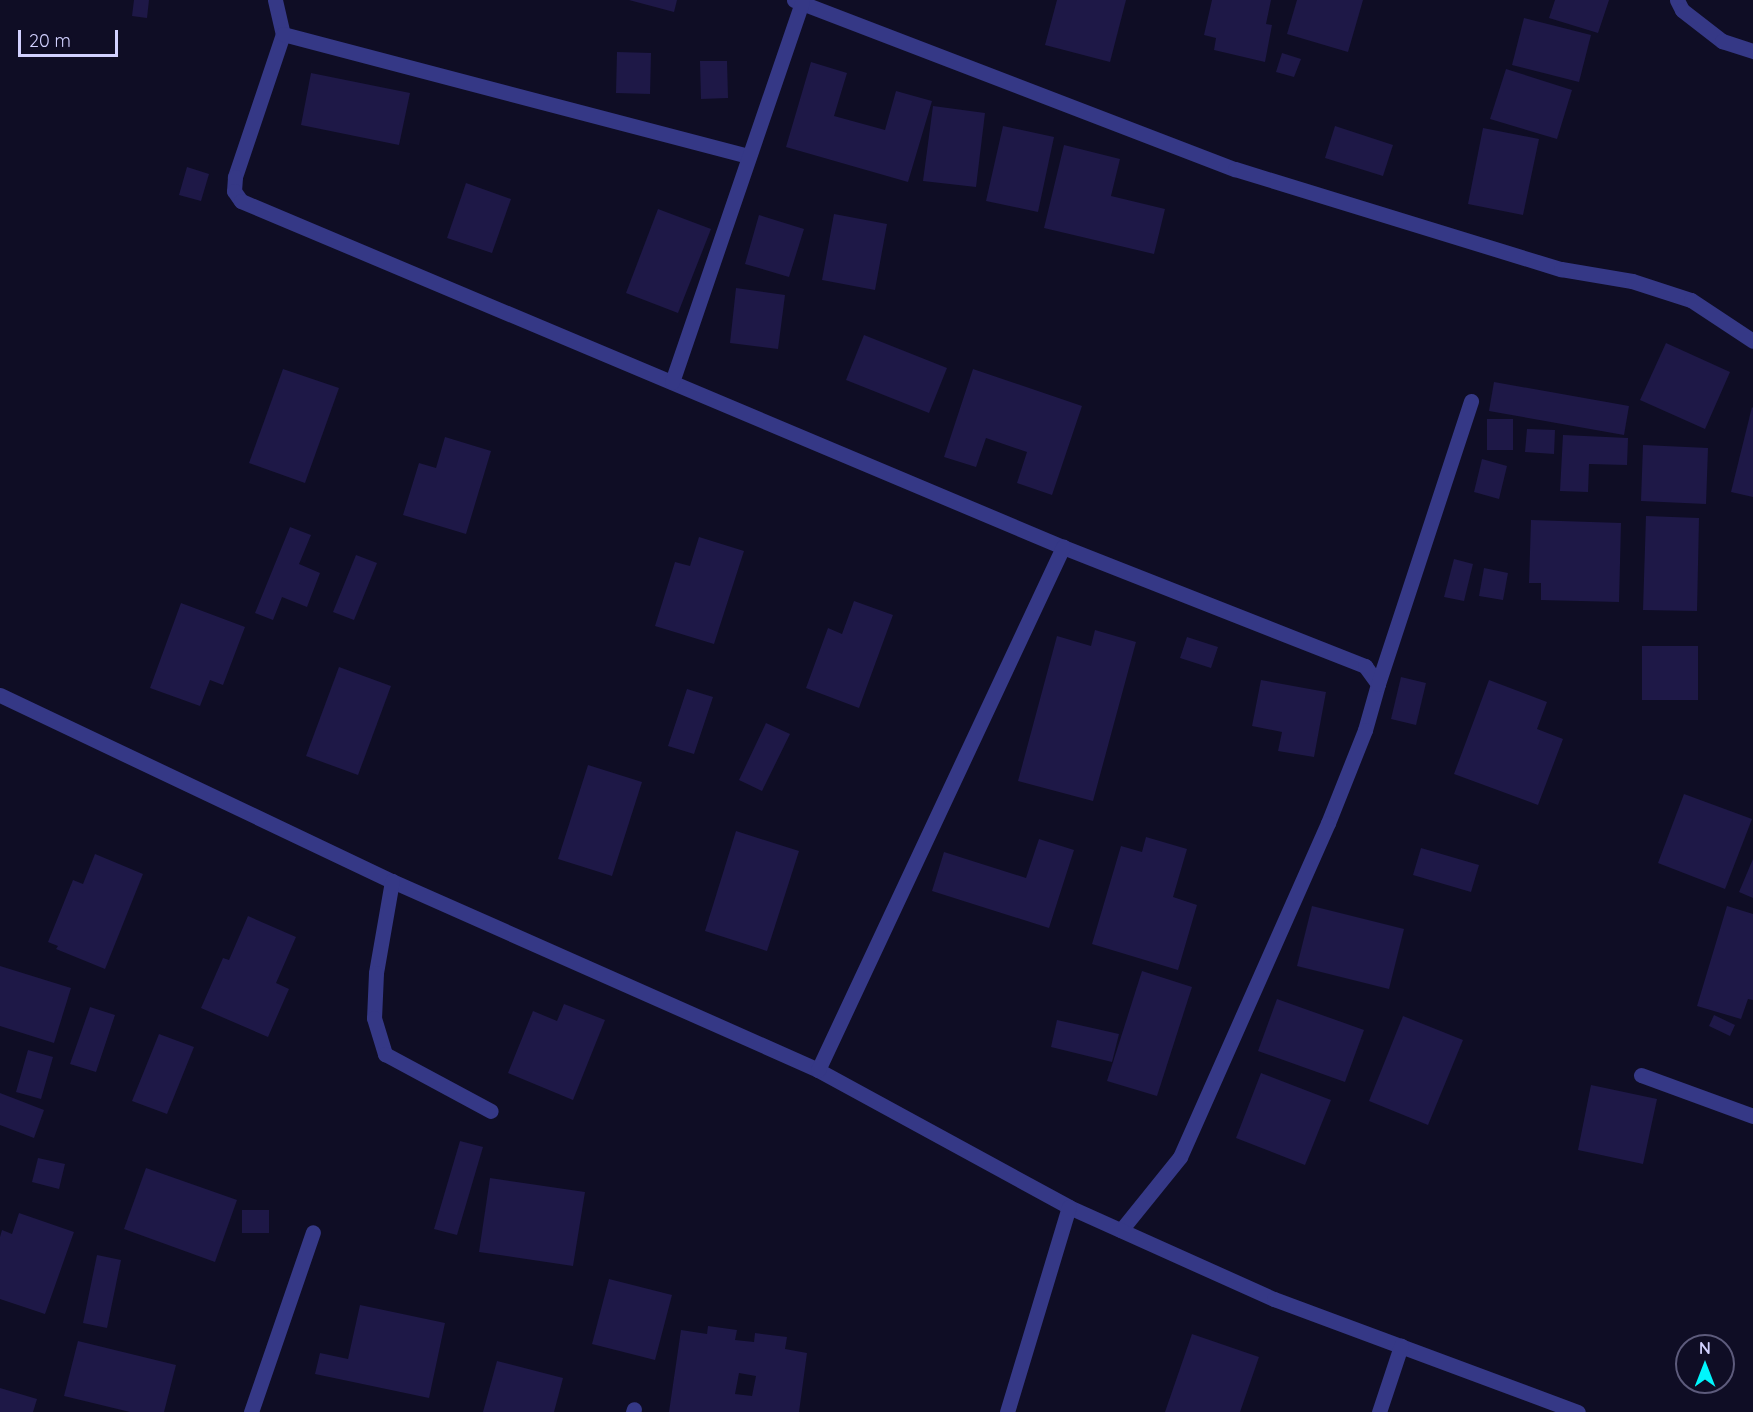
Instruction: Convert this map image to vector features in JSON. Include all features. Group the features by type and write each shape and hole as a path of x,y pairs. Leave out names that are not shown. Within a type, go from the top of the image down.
{"street":[{"path":"275,0 283,34 235,177 234,191 241,201 1063,547 1365,666 1378,684"},
{"path":"1677,0 1682,10 1722,41 1753,51"},
{"path":"672,382 798,2 1235,169 1561,269 1632,281 1691,300 1753,340"},
{"path":"283,34 748,156"},
{"path":"1121,1230 1180,1157 1261,981 1328,823 1365,730 1471,401"},
{"path":"818,1070 1063,547"},
{"path":"0,695 392,881 818,1070 1069,1207 1274,1299 1578,1412"},
{"path":"392,881 376,974 374,1018 385,1054 491,1111"},
{"path":"1641,1075 1753,1116"},
{"path":"1007,1412 1069,1207"},
{"path":"251,1412 313,1232"},
{"path":"1379,1412 1401,1346"}],"building":[{"path":"134,0 149,0 147,18 132,16"},
{"path":"629,0 677,0 674,12"},
{"path":"1057,0 1126,0 1110,62 1045,45"},
{"path":"1212,0 1271,0 1266,24 1272,25 1265,62 1214,50 1216,38 1204,35"},
{"path":"1297,0 1363,0 1348,52 1287,34"},
{"path":"1555,0 1609,0 1598,33 1549,18"},
{"path":"1524,18 1591,35 1579,82 1512,65"},
{"path":"617,52 651,53 650,94 616,93"},
{"path":"1282,53 1301,59 1294,77 1276,72"},
{"path":"700,61 727,61 728,98 701,99"},
{"path":"811,62 847,73 834,116 885,130 896,91 932,101 908,182 786,147"},
{"path":"1506,69 1572,90 1557,139 1490,119"},
{"path":"311,73 410,93 399,145 301,125"},
{"path":"933,106 985,113 976,187 923,181"},
{"path":"1003,126 1054,137 1038,212 986,201"},
{"path":"1335,126 1393,145 1383,176 1325,158"},
{"path":"1483,128 1539,139 1523,215 1468,204"},
{"path":"1064,145 1120,159 1111,196 1165,209 1154,254 1044,228"},
{"path":"187,167 209,174 201,201 179,195"},
{"path":"466,183 511,199 492,253 447,238"},
{"path":"658,209 711,229 678,313 626,293"},
{"path":"834,214 887,224 875,290 822,280"},
{"path":"759,215 804,229 789,277 745,264"},
{"path":"736,288 785,295 778,349 730,343"},
{"path":"864,335 947,368 929,413 846,380"},
{"path":"1666,343 1730,372 1705,429 1640,400"},
{"path":"283,369 339,388 305,483 249,463"},
{"path":"973,369 1082,406 1052,495 1017,483 1027,452 986,438 976,467 944,457"},
{"path":"1494,382 1629,406 1624,435 1489,411"},
{"path":"1753,408 1753,497 1731,492"},
{"path":"1487,419 1513,419 1513,450 1487,450"},
{"path":"1527,429 1555,430 1554,454 1525,452"},
{"path":"1563,435 1628,438 1627,465 1589,464 1588,492 1560,491"},
{"path":"445,437 491,451 466,534 403,515 419,463 436,468"},
{"path":"1643,445 1708,448 1706,504 1641,501"},
{"path":"1482,459 1507,466 1499,499 1474,492"},
{"path":"1646,516 1699,518 1697,611 1643,610"},
{"path":"1531,520 1621,523 1619,602 1541,600 1541,583 1529,583"},
{"path":"290,527 311,535 299,564 320,573 307,607 282,597 273,620 255,613"},
{"path":"699,537 744,551 714,644 655,626 675,562 690,566"},
{"path":"356,555 377,563 354,620 333,612"},
{"path":"1454,559 1473,564 1464,601 1444,597"},
{"path":"1484,568 1508,573 1503,600 1479,596"},
{"path":"854,601 893,615 859,708 806,688 828,628 842,634"},
{"path":"181,603 245,627 223,685 210,680 200,706 150,688"},
{"path":"1095,630 1136,642 1093,801 1018,781 1057,636 1091,646"},
{"path":"1187,637 1218,647 1211,668 1180,658"},
{"path":"1642,646 1698,646 1698,700 1642,700"},
{"path":"339,667 391,686 358,775 306,756"},
{"path":"1401,677 1426,683 1416,725 1391,719"},
{"path":"1261,680 1326,692 1314,757 1278,751 1282,732 1252,726"},
{"path":"1489,680 1547,702 1537,729 1563,739 1538,805 1454,774"},
{"path":"687,689 713,697 694,754 668,746"},
{"path":"766,723 790,734 762,791 739,780"},
{"path":"588,765 642,782 612,876 558,859"},
{"path":"1684,794 1752,819 1725,889 1658,863"},
{"path":"736,831 799,851 767,951 705,931"},
{"path":"1146,837 1187,849 1173,897 1197,905 1178,970 1092,944 1121,846 1142,852"},
{"path":"1039,839 1074,850 1049,928 932,891 944,852 1026,878"},
{"path":"1421,848 1479,865 1471,892 1413,875"},
{"path":"95,854 143,874 105,969 56,949 58,946 48,942 73,880 83,884"},
{"path":"1753,859 1753,898 1739,892"},
{"path":"1312,906 1404,929 1389,989 1297,966"},
{"path":"1727,906 1753,914 1753,1000 1748,999 1741,1019 1697,1006"},
{"path":"248,916 296,937 276,983 289,989 268,1037 201,1008 223,958 229,960"},
{"path":"0,966 71,988 54,1043 0,1026"},
{"path":"1142,971 1192,987 1157,1096 1107,1081"},
{"path":"1277,999 1364,1030 1345,1082 1258,1051"},
{"path":"564,1004 605,1020 573,1100 508,1073 533,1011 557,1021"},
{"path":"90,1007 115,1015 96,1072 70,1064"},
{"path":"1714,1015 1735,1025 1730,1036 1709,1026"},
{"path":"1403,1016 1463,1040 1428,1125 1369,1101"},
{"path":"1057,1020 1119,1034 1112,1062 1051,1047"},
{"path":"159,1034 194,1047 167,1114 132,1101"},
{"path":"28,1050 53,1057 41,1099 16,1092"},
{"path":"1261,1073 1331,1100 1305,1165 1236,1138"},
{"path":"1591,1085 1657,1099 1643,1164 1578,1150"},
{"path":"0,1093 44,1110 34,1138 0,1125"},
{"path":"460,1141 483,1147 457,1235 434,1229"},
{"path":"38,1158 65,1164 59,1189 32,1182"},
{"path":"146,1168 237,1200 215,1262 124,1229"},
{"path":"490,1178 585,1192 573,1266 479,1252"},
{"path":"242,1210 269,1210 269,1233 242,1233"},
{"path":"19,1213 74,1232 45,1314 0,1299 0,1237 2,1230 12,1234"},
{"path":"97,1255 121,1260 107,1328 83,1323"},
{"path":"609,1279 672,1295 655,1360 592,1344"},
{"path":"360,1305 445,1323 429,1398 315,1374 320,1353 348,1359"},
{"path":"708,1326 737,1330 735,1340 754,1342 755,1333 787,1337 785,1349 807,1353 799,1412 669,1412 681,1330 707,1334","holes":["739,1373 756,1376 752,1396 735,1394"]},
{"path":"1192,1334 1259,1357 1240,1412 1165,1412"},
{"path":"78,1341 176,1365 164,1412 130,1412 64,1396"},
{"path":"497,1361 563,1378 554,1412 483,1412"},
{"path":"0,1388 37,1399 33,1412 0,1412"}]}
